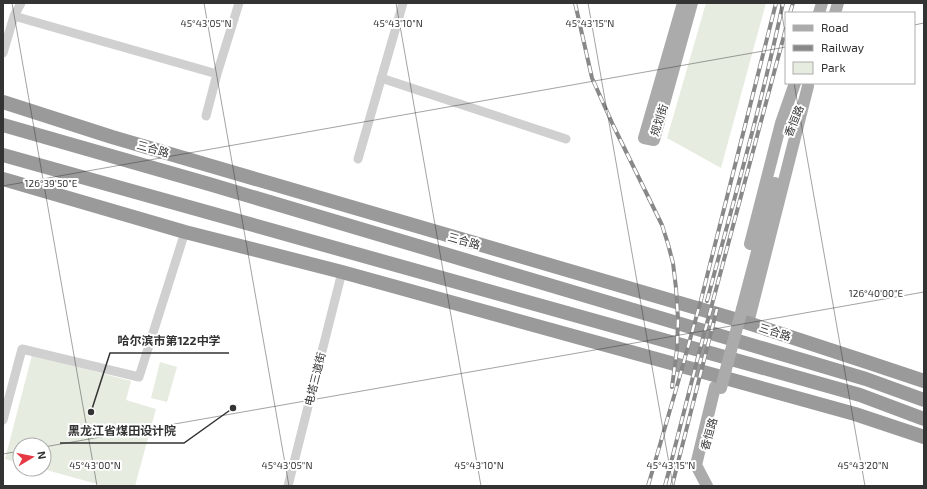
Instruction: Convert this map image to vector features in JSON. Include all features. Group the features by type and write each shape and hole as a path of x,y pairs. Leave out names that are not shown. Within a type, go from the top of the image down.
{"highway":[{"name":"三合路","path":"3,102 112,137 623,288 748,323 924,381"},
{"path":"3,125 209,184 866,379 924,400"},
{"path":"112,137 209,184"},
{"path":"3,156 860,396 924,419"},
{"path":"3,179 184,232 342,272 847,412 924,438"}],"main road":[{"name":"规划街","path":"683,3 644,138 654,140 692,3"},
{"name":"香恒路","path":"707,486 696,465 738,309 781,123 795,84"},
{"name":"香恒路","path":"738,309 789,132 809,85"},
{"path":"748,323 809,85"}],"street":[{"path":"3,54 14,16 21,3"},
{"path":"206,116 217,74 239,3"},
{"path":"358,159 403,3"},
{"path":"14,16 217,74"},
{"path":"381,78 566,139"},
{"path":"3,420 22,349 139,377 184,232"},
{"name":"电塔三道街","path":"288,486 342,272"}],"green space":[{"path":"706,3 766,3 721,168 667,138"},
{"path":"32,355 131,381 126,400 156,409 135,486 104,486 52,472 52,437 12,437 12,461 5,459"},
{"path":"160,362 177,367 167,402 151,398"}],"railway":[{"path":"575,3 592,78 613,125 662,225 673,263 678,319 677,349 672,387"},
{"path":"648,486 701,300 776,3"},
{"path":"707,301 757,115 783,3"},
{"path":"790,12 793,3"},
{"path":"665,486 785,32"},
{"path":"672,486 717,309"}],"place":[{"name":"黑龙江省煤田设计院","path":"233,408"},
{"name":"哈尔滨市第122中学","path":"91,412"}]}
